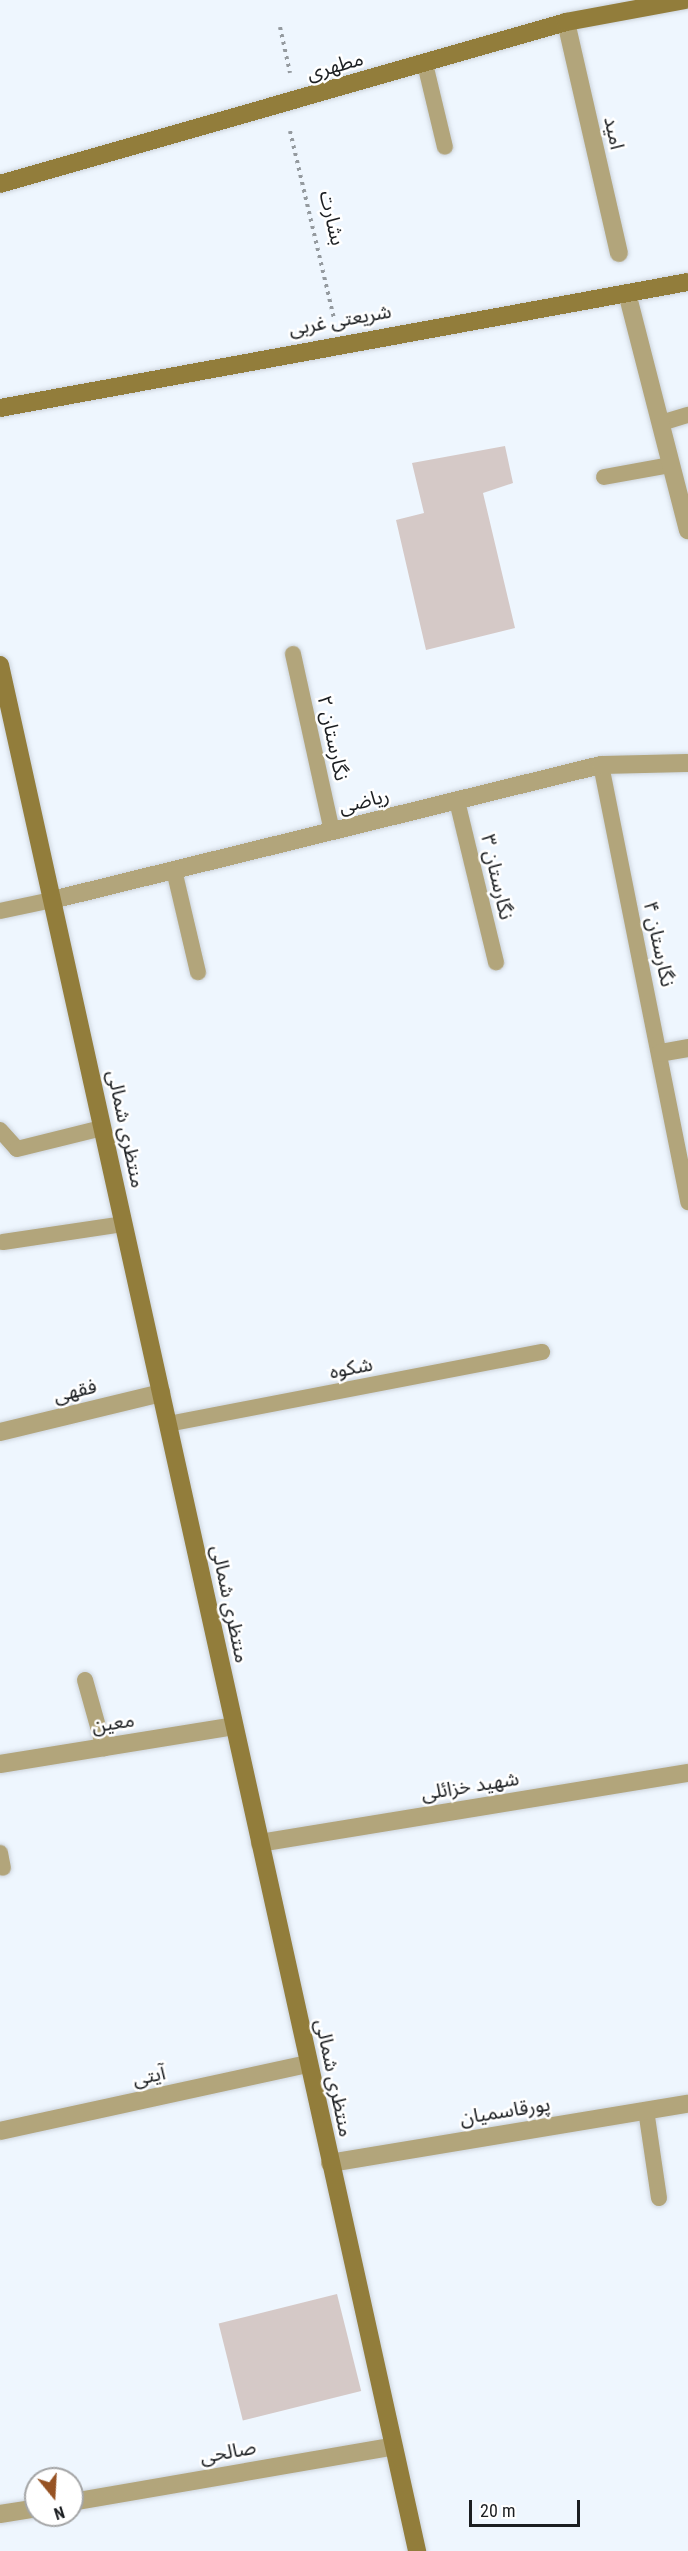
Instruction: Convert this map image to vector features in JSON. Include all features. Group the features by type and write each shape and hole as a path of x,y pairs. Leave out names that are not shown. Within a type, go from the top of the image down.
{"main road":[{"name":"مطهری","path":"0,184 566,22 685,0"},
{"name":"شریعتی غربی","path":"0,408 339,343 688,282"},
{"name":"منتظری شمالی","path":"0,665 392,2447 417,2551"}],"street":[{"name":"امید","path":"566,22 619,253"},
{"path":"627,293 688,530"},
{"name":"ریاضی","path":"52,900 601,765 688,763"},
{"path":"660,1053 688,1048"},
{"name":"فقهی","path":"0,1432 160,1393"},
{"name":"معین","path":"0,1764 234,1726"},
{"name":"شهید خزائلی","path":"260,1843 688,1773"},
{"name":"آیتی","path":"0,2131 308,2064"},
{"name":"پورقاسمیان","path":"330,2163 688,2104"},
{"name":"صالحی","path":"84,2500 392,2447"},
{"path":"0,2514 24,2510"}],"lane":[{"path":"425,64 445,147"},
{"path":"661,423 688,415"},
{"path":"604,477 671,465"},
{"name":"نگارستان ۲","path":"293,654 332,831"},
{"name":"نگارستان ۴","path":"601,765 688,1202"},
{"name":"نگارستان ۳","path":"457,801 496,962"},
{"path":"174,870 198,972"},
{"path":"0,911 52,900"},
{"path":"0,1130 18,1149 102,1128"},
{"path":"3,1242 123,1224"},
{"name":"شکوه","path":"168,1424 542,1352"},
{"path":"85,1680 104,1748"},
{"path":"646,2110 659,2198"}],"path":[{"name":"بشارت","path":"280,27 290,102 339,343"}],"building":[{"path":"505,446 513,483 483,493 515,628 426,650 396,520 424,513 412,463"},
{"path":"337,2294 361,2391 243,2421 219,2324"}]}
